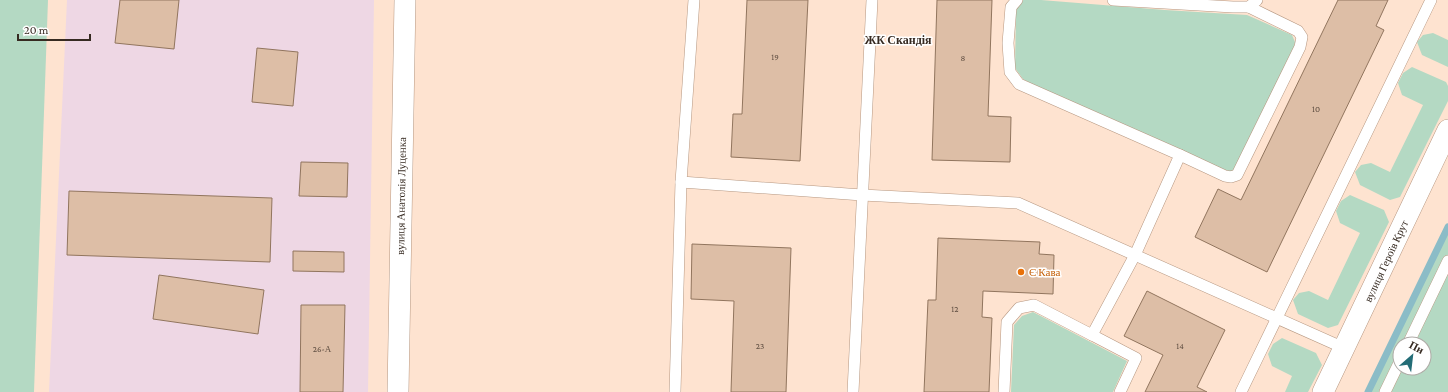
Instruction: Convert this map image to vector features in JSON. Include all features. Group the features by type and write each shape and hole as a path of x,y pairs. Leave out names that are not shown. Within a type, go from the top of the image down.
{"street":[{"name":"вулиця Анатолія Луценка","path":"398,392 405,0"},
{"name":"вулиця Героїв Крут","path":"1323,392 1448,130"}],"lane":[{"path":"675,392 682,182 694,0"},
{"path":"853,392 872,0"},
{"path":"1017,0 1012,7 1008,43 1010,72 1019,84 1225,176 1231,177 1237,175 1300,47 1302,38 1298,31 1253,4 1113,0"},
{"path":"1241,392 1430,0"},
{"path":"1092,335 1135,255 1180,155"},
{"path":"682,182 1018,203 1344,348"},
{"path":"1412,336 1448,262"},
{"path":"1004,392 1006,322 1019,308 1034,305 1136,358 1120,392"},
{"path":"1385,392 1393,376"}],"shaded area":[{"path":"67,0 374,0 368,392 49,392"}],"green space":[{"path":"0,0 48,0 34,392 0,392"},
{"path":"1023,0 1041,0 1247,15 1292,35 1295,42 1294,48 1235,172 1231,174 1033,85 1023,79 1015,68 1016,8"},
{"path":"1433,33 1448,40 1448,67 1422,55 1417,42 1423,35"},
{"path":"1412,67 1446,82 1448,86 1448,101 1400,197 1390,200 1360,185 1355,172 1361,165 1371,163 1390,172 1423,105 1402,95 1398,83 1403,73"},
{"path":"1350,195 1384,210 1389,222 1338,325 1328,328 1298,314 1293,300 1299,293 1309,291 1328,300 1360,233 1340,223 1336,211 1341,201"},
{"path":"1448,227 1448,392 1368,392 1392,342 1392,376 1432,376 1432,336 1395,336"},
{"path":"1033,312 1127,361 1113,392 1011,392 1014,325 1022,316"},
{"path":"1282,338 1316,353 1322,365 1308,392 1285,392 1292,376 1272,366 1268,354 1273,344"}],"building":[{"path":"120,0 179,0 174,49 115,43"},
{"path":"747,0 808,0 800,161 731,157 733,114 742,114"},
{"path":"937,0 992,0 988,116 1011,117 1010,162 932,160"},
{"path":"1338,0 1388,0 1376,26 1384,30 1267,272 1195,237 1218,189 1241,200"},
{"path":"257,48 298,52 293,106 252,102"},
{"path":"301,162 348,163 347,197 299,196"},
{"path":"69,191 272,198 270,262 67,255"},
{"path":"938,238 1040,242 1039,254 1054,255 1053,294 983,291 982,317 992,318 989,392 924,392 928,300 936,300"},
{"path":"692,244 791,248 786,392 731,392 734,301 691,299"},
{"path":"293,251 344,252 344,272 293,271"},
{"path":"159,275 264,290 258,334 153,319"},
{"path":"1147,291 1225,330 1197,387 1207,392 1145,392 1163,355 1124,336"},
{"path":"301,305 345,305 343,392 300,392"}],"waterway":[{"path":"1368,392 1448,227"}],"place":[{"name":"Є Кава","path":"1021,272"}],"district":[{"name":"ЖК Скандія","path":"898,40"}]}
